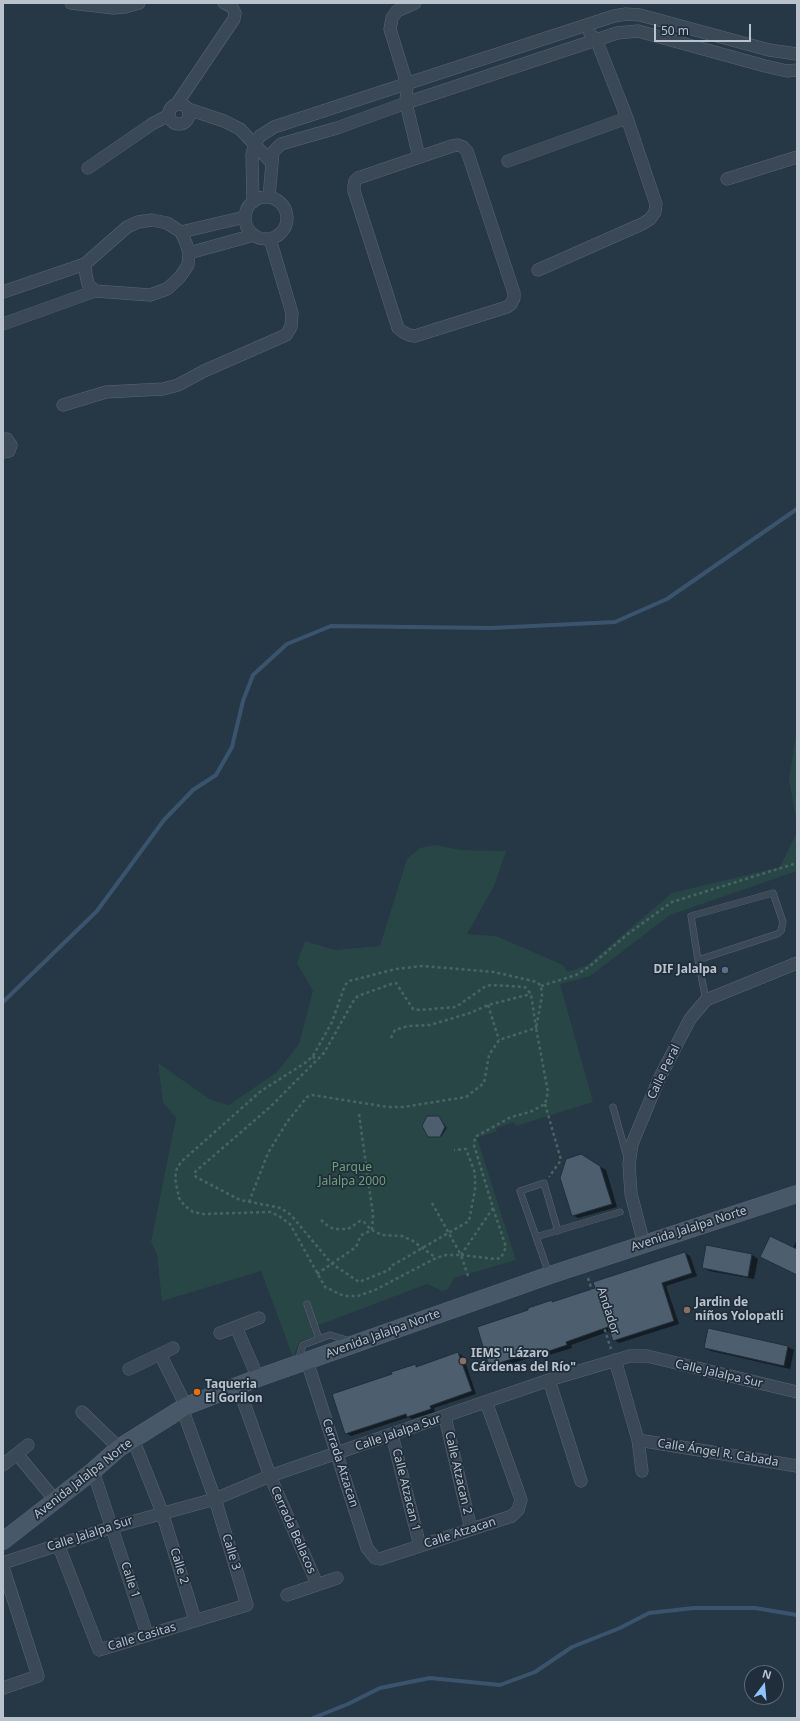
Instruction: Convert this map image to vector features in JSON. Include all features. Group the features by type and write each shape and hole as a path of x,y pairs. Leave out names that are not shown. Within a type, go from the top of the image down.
{"street":[{"path":"71,3 113,8 125,7 139,3"},
{"path":"88,168 152,124 169,115 172,107 176,105 234,19 235,13 232,8 224,3"},
{"path":"415,3 397,11 392,18 390,29 407,84 406,103 419,157"},
{"path":"253,202 252,155 254,145 260,136 274,127 614,16 626,14 640,15 769,50 797,54"},
{"path":"538,270 642,224 650,219 655,212 656,204 627,118 596,39 582,27"},
{"path":"269,198 273,152 281,144 337,128 406,103 617,33 638,31 765,66 787,71 797,70"},
{"path":"176,105 185,106 188,109 224,121 240,129 271,162"},
{"path":"169,115 173,122 182,124 188,118 188,109"},
{"path":"508,161 627,118"},
{"path":"452,146 463,147 467,151 514,293 511,304 507,307 415,336 403,332 398,328 354,191 354,186 355,181 358,178 419,157 452,146"},
{"path":"727,179 797,157"},
{"path":"260,198 269,198 277,200 283,206 287,214 287,222 284,230 278,236 270,239 262,239 254,236 247,227 245,217 247,209 253,202 260,198"},
{"path":"181,232 245,217"},
{"path":"3,292 85,264 127,227 138,222 152,220 167,223 181,232 189,253 188,265 180,277 167,289 150,295 95,291 3,324"},
{"path":"189,253 254,236"},
{"path":"63,405 106,392 163,389 178,385 204,371 286,335 293,320 292,313 270,239"},
{"path":"85,264 88,284 95,291"},
{"path":"3,439 7,439 12,445 9,451 3,452"},
{"name":"Calle Peral","path":"644,1244 631,1194 629,1164 632,1144 659,1079 690,1019 706,1000 797,963"},
{"name":"Avenida Jalalpa Norte","path":"3,1541 93,1471 126,1443 184,1407 258,1378 550,1276 797,1194"},
{"path":"220,1333 259,1318"},
{"path":"236,1327 258,1378"},
{"path":"130,1369 173,1348"},
{"name":"Calle 3","path":"160,1354 184,1407 215,1499 247,1605"},
{"name":"Calle Jalalpa Sur","path":"3,1563 58,1544 162,1512 215,1499 270,1476 445,1417 614,1357 647,1356 797,1392"},
{"path":"614,1357 638,1440 642,1471"},
{"name":"Cerrada Atzacan","path":"302,1363 337,1454 367,1548 375,1558 380,1559"},
{"path":"549,1380 581,1481"},
{"name":"Cerrada Bellacos","path":"238,1386 270,1476 317,1584"},
{"name":"Calle Atzacan","path":"380,1559 512,1516 518,1510 521,1500 486,1402"},
{"path":"82,1412 126,1443"},
{"name":"Calle Atzacan 2","path":"445,1417 471,1529"},
{"name":"Calle Atzacan 1","path":"392,1435 420,1546"},
{"name":"Calle Ángel R. Cabada","path":"638,1440 797,1466"},
{"name":"Calle 2","path":"126,1443 162,1512 196,1620"},
{"path":"3,1465 28,1445"},
{"path":"17,1454 55,1500"},
{"name":"Calle 1","path":"93,1471 113,1527 147,1634"},
{"name":"Calle Casitas","path":"58,1544 99,1650 147,1634 162,1632 247,1605"},
{"path":"3,1567 38,1676 3,1688"},
{"name":"Cerrada Bellacos","path":"287,1596 337,1578"}],"lane":[{"path":"698,960 777,934 781,931 783,922 773,893 691,916 698,960 706,1000"},
{"path":"613,1107 629,1164"},
{"path":"550,1276 520,1191 544,1184 558,1231"},
{"path":"536,1236 558,1231 620,1212"},
{"path":"307,1304 319,1339"},
{"path":"302,1363 303,1345 330,1335 358,1343"}],"path":[{"path":"541,986 576,975 590,966 629,933 672,902 797,863"},
{"path":"536,1028 542,996 541,986 536,982 494,972 443,966 422,966 396,969 349,981 345,985 332,1022 313,1056 305,1063 261,1091 182,1161 177,1168 174,1178 179,1198 184,1205 194,1212 204,1214 270,1212 279,1216 290,1224 325,1287 344,1296 358,1296 380,1287 436,1258 446,1255 461,1255 495,1259 501,1258 506,1247 474,1145 475,1137 511,1117 530,1112 545,1104"},
{"path":"454,1150 466,1150 475,1174 475,1190 469,1220 391,1266 389,1270 360,1282 332,1263 291,1215 281,1208 240,1200 196,1177 194,1174 270,1107 324,1053 354,1000 358,996 396,983 413,1009 420,1010 456,1007 486,986 491,985 525,987 530,994 548,1092 545,1104 561,1160 544,1184"},
{"path":"391,1038 395,1030 408,1026 430,1025 488,1005 530,994"},
{"path":"488,1005 499,1040"},
{"path":"249,1202 268,1153 287,1122 307,1097 312,1095 388,1107 403,1107 466,1097 484,1083 490,1055 499,1040 536,1028"},
{"path":"313,1056 316,1061"},
{"path":"359,1114 373,1215 372,1230"},
{"path":"432,1203 461,1255 469,1280"},
{"path":"461,1255 493,1208"},
{"path":"321,1220 334,1229 348,1228 360,1221 364,1222 372,1230 382,1235 402,1236 436,1258"},
{"path":"317,1274 356,1247 357,1241 363,1234 372,1230"},
{"name":"Andador","path":"587,1276 614,1357"}],"green space":[{"path":"797,729 797,824 789,779"},
{"name":"Parque Jalalpa 2000","path":"797,832 797,871 670,915 590,976 560,984 593,1102 516,1126 514,1122 496,1128 497,1131 477,1138 516,1260 454,1278 448,1289 442,1291 427,1284 311,1328 314,1337 300,1341 293,1357 261,1271 162,1301 157,1254 151,1242 176,1118 163,1102 158,1063 211,1100 229,1105 277,1072 299,1044 313,991 297,963 305,941 335,950 380,946 407,859 420,848 435,845 461,850 506,851 494,886 467,934 496,936 563,965 567,972 586,966 672,893 780,867"}],"building":[{"path":"427,1116 439,1116 445,1127 440,1137 428,1137 422,1126"},
{"path":"581,1154 600,1166 612,1204 572,1216 560,1178 566,1159"},
{"path":"770,1236 797,1249 797,1275 760,1257"},
{"path":"706,1245 752,1254 748,1277 702,1268"},
{"path":"685,1252 692,1273 662,1283 674,1321 613,1341 608,1327 566,1342 567,1345 543,1353 542,1350 489,1366 477,1327 528,1310 528,1308 552,1300 552,1302 595,1288 593,1282"},
{"path":"708,1328 788,1346 784,1366 704,1348"},
{"path":"458,1352 472,1391 430,1406 431,1409 407,1417 406,1414 345,1434 332,1394 392,1374 391,1372 416,1364 416,1367"}],"waterway":[{"path":"3,1002 97,911 164,820 193,790 216,775 232,747 243,701 253,675 287,644 331,626 491,628 615,622 667,599 797,509"},
{"path":"313,1718 348,1704 380,1688 430,1678 500,1685 535,1672 572,1647 620,1628 649,1613 694,1608 755,1608 797,1615"}],"place":[{"name":"DIF Jalalpa","path":"725,970"},
{"name":"Jardin de niños Yolopatli","path":"687,1310"},
{"name":"IEMS \"Lázaro Cárdenas del Río\"","path":"463,1361"},
{"name":"Taqueria El Gorilon","path":"197,1392"}]}
